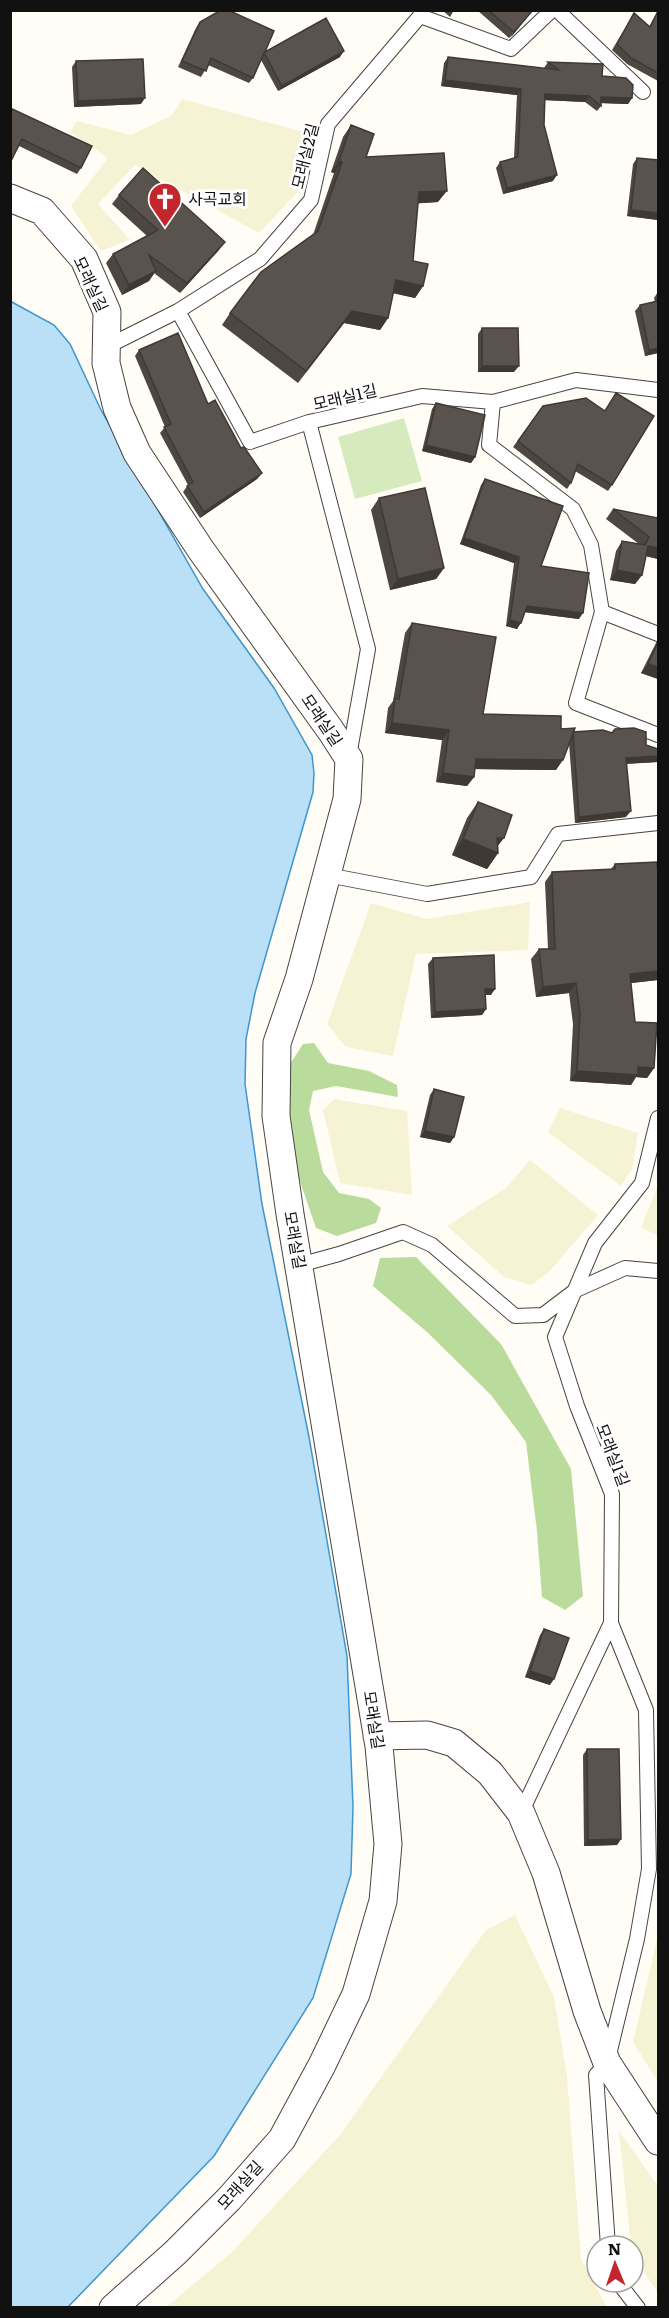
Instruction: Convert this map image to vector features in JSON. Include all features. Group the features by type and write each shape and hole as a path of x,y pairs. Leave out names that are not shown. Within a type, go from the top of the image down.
{"street":[{"name":"모래실길","path":"10,198 42,210 84,259 107,312 106,363 117,408 137,453 201,550 331,730 349,759 347,799 300,979 277,1043 276,1116 377,1736 388,1844 383,1901 356,1994 322,2065 282,2139 229,2199 175,2253 113,2307"},
{"path":"377,1736 427,1735 454,1743 490,1773 521,1814 546,1873 587,2011 607,2063 658,2140"}],"lane":[{"name":"모래실2길","path":"106,347 178,311 260,259 311,200 328,124 420,16 511,49 552,10"},
{"path":"557,10 643,92"},
{"path":"178,311 250,442 309,422"},
{"name":"모래실1길","path":"349,759 368,649 309,422 422,396 492,402 576,380 658,390"},
{"path":"492,402 489,444 573,509 591,545 602,612 576,703 658,735"},
{"path":"602,612 658,634"},
{"path":"327,875 427,894 531,877 558,834 658,823"},
{"name":"모래실1길","path":"521,1814 611,1623 612,1494 577,1406 555,1337 595,1243 642,1183 658,1118"},
{"path":"299,1265 403,1232 432,1245 515,1316 543,1315 576,1290 625,1268 658,1271"},
{"path":"607,2234 596,2075 607,2063 637,1939 649,1869 646,1710 611,1623"},
{"path":"628,2294 638,2307"}],"shaded area":[{"path":"182,99 311,134 296,194 259,233 135,165 98,204 130,240 101,251 71,206 108,158 70,132 77,121 131,135 172,115"},
{"path":"530,902 528,950 416,954 393,1056 346,1047 327,1024 371,903 427,919"},
{"path":"334,1099 407,1111 412,1195 340,1183 323,1110"},
{"path":"560,1108 638,1133 632,1169 621,1186 548,1132"},
{"path":"530,1160 598,1215 548,1273 531,1285 504,1277 447,1226 506,1188"},
{"path":"658,1186 658,1236 641,1227"},
{"path":"515,1915 554,1997 567,2076 581,2259 585,2266 585,2294 600,2294 607,2307 166,2307 231,2253 339,2136 486,1930"},
{"path":"658,1935 658,2082 633,2042"},
{"path":"619,2131 658,2186 658,2293 645,2273 645,2234 630,2234"}],"green space":[{"path":"404,418 422,481 355,499 338,437"},
{"path":"314,1043 328,1063 369,1071 397,1085 398,1097 336,1086 313,1091 309,1110 323,1172 339,1193 369,1199 381,1208 376,1223 337,1236 316,1228 292,1158 285,1101 290,1064 303,1044"},
{"path":"416,1257 501,1344 571,1469 583,1596 565,1610 542,1597 537,1531 526,1442 491,1395 427,1332 373,1286 380,1258"}],"water":[{"path":"10,301 54,325 70,344 101,410 203,589 274,688 312,755 313,792 255,993 246,1039 245,1084 262,1204 309,1437 347,1656 353,1807 351,1874 313,1998 214,2156 67,2308 10,2307"}],"building":[{"path":"221,10 228,10 274,31 265,52 326,18 344,51 282,86 264,53 253,78 211,58 206,71 182,61 200,22"},
{"path":"488,10 533,10 514,32"},
{"path":"658,11 658,73 631,58 617,44 634,13 650,27"},
{"path":"448,57 559,70 548,62 603,64 602,76 626,78 633,85 632,98 601,97 601,106 589,96 545,94 544,125 557,175 507,188 500,162 518,157 521,89 445,80"},
{"path":"143,59 145,98 78,101 76,61"},
{"path":"10,108 92,146 81,168 22,139 11,161"},
{"path":"351,125 374,134 366,157 444,153 447,191 419,192 413,261 428,264 423,286 396,280 388,318 352,311 306,371 230,313 261,272 318,231 342,162 339,161"},
{"path":"637,158 658,160 658,213 631,210"},
{"path":"143,168 225,242 187,283 149,255 156,271 129,285 113,254 158,230 119,195"},
{"path":"658,301 658,348 649,350 640,305"},
{"path":"482,328 518,328 519,366 482,366"},
{"path":"178,333 208,404 215,400 241,448 244,447 262,473 204,512 187,486 193,482 164,427 171,424 139,350"},
{"path":"616,393 654,416 612,485 578,464 571,483 518,441 543,406 586,398 605,411"},
{"path":"436,403 485,415 475,457 426,445"},
{"path":"485,479 563,506 541,566 589,573 583,613 527,606 521,623 510,620 519,557 464,538"},
{"path":"425,488 444,568 398,579 379,498"},
{"path":"613,509 658,518 658,548 648,546 642,575 617,570 622,541 645,545 649,537"},
{"path":"412,623 496,637 483,714 561,716 561,729 575,728 563,760 476,759 474,777 443,773 449,730 392,723 395,698 399,699"},
{"path":"658,642 658,667 648,664"},
{"path":"634,728 646,732 646,745 658,749 658,756 626,758 631,811 579,817 573,732 603,730 612,733 615,729"},
{"path":"478,802 512,815 504,838 497,838 498,853 463,839"},
{"path":"657,862 658,971 630,974 635,1022 657,1023 654,1068 638,1067 638,1075 577,1071 580,1014 576,983 543,987 539,949 555,949 552,872 615,869 615,864"},
{"path":"494,955 495,989 485,989 486,1009 435,1012 433,958"},
{"path":"434,1089 464,1097 454,1137 425,1131"},
{"path":"544,1629 569,1638 554,1679 530,1671"},
{"path":"587,1749 619,1749 621,1839 588,1840"}],"place":[{"name":"사곡교회","path":"165,228"}]}
